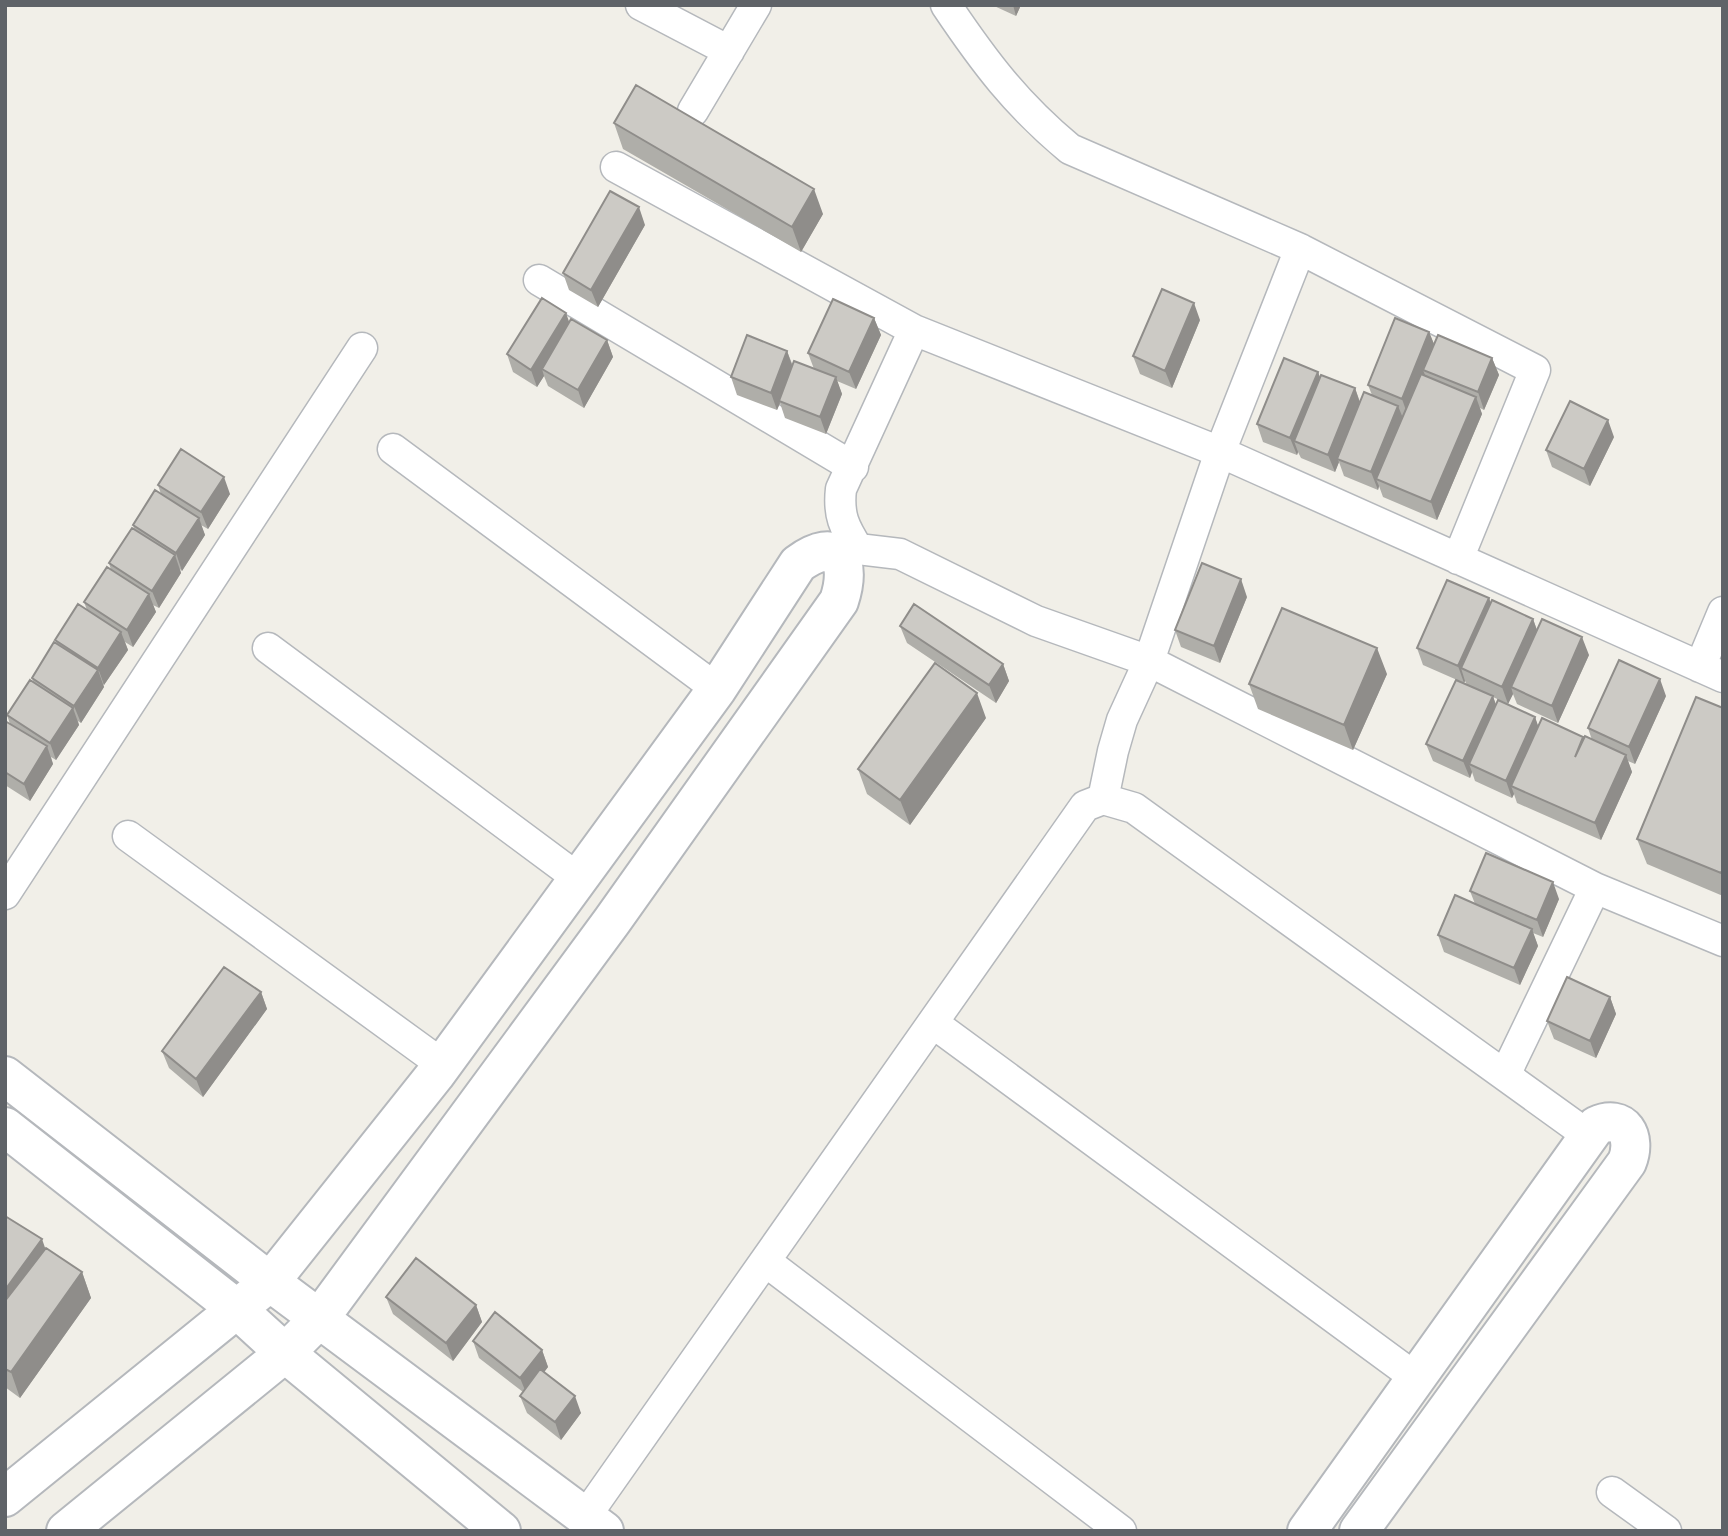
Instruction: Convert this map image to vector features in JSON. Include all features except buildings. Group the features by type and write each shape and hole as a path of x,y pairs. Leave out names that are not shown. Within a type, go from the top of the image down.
{"street":[{"path":"641,5 729,51"},
{"path":"692,111 757,5"},
{"path":"946,5 986,64 1016,99 1070,149 1300,248 1535,370 1458,559"},
{"path":"615,167 914,330 1220,452 1711,672 1723,612"},
{"path":"1103,799 1122,720 1149,661 1220,452 1300,248"},
{"path":"539,280 853,467"},
{"path":"66,1531 285,1353 319,1319 612,921 839,601 845,584 844,564 847,552 839,507 841,489 914,330"},
{"path":"5,894 362,348"},
{"path":"393,449 717,689"},
{"path":"5,1497 270,1282 443,1065 717,689 798,564 812,554 825,550 900,554 1036,621 1149,661 1594,888 1723,941"},
{"path":"268,648 579,879"},
{"path":"5,1076 270,1282 595,1524 765,1261 1085,806 1103,799 1134,808 1589,1136"},
{"path":"128,836 443,1065"},
{"path":"1505,1075 1594,888"},
{"path":"933,1023 1416,1378"},
{"path":"1307,1531 1596,1126 1614,1122 1625,1129 1631,1140 1631,1152 1627,1162 1359,1531"},
{"path":"5,1127 238,1310 285,1353 501,1531"},
{"path":"765,1261 1121,1531"},
{"path":"1612,1492 1666,1531"}]}
